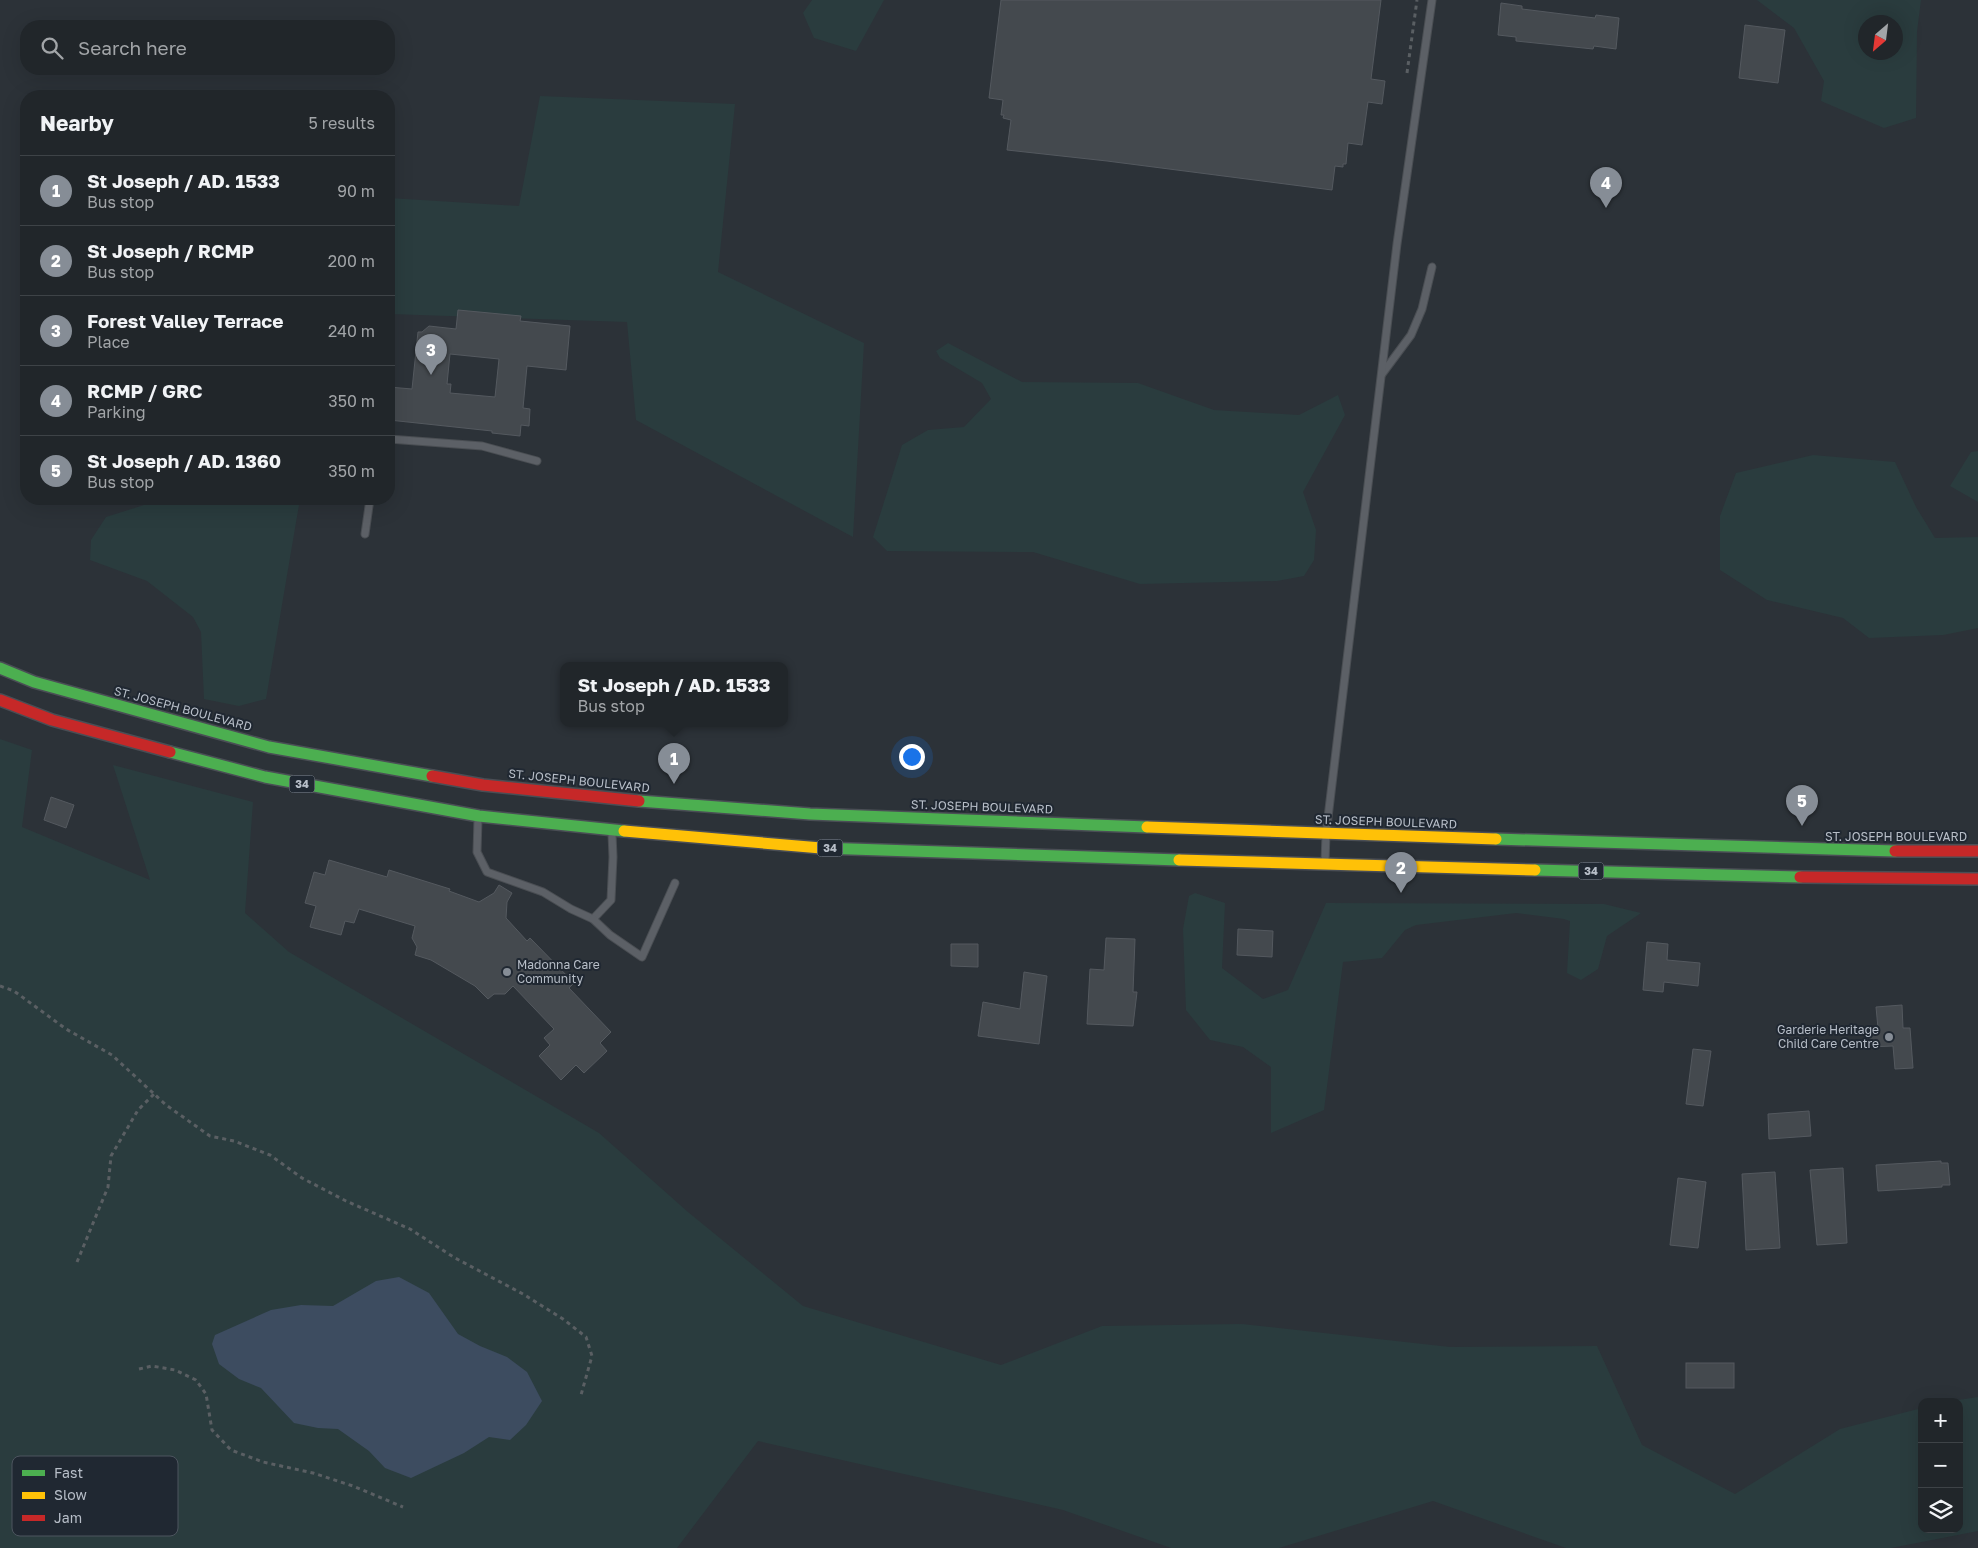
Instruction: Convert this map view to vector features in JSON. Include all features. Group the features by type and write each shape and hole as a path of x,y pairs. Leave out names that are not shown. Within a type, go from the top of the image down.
{"main road":[{"name":"ST. JOSEPH BOULEVARD","path":"0,668 34,682 269,747 612,807 810,814 1048,832 1326,834 1858,865 1978,879"},
{"name":"ST. JOSEPH BOULEVARD","path":"0,700 52,720 265,777 479,816 816,848 1324,865 1858,865 1978,851"},
{"path":"612,807 612,830"},
{"path":"1048,832 1048,856"}],"lane":[{"path":"1324,865 1326,834 1397,244 1432,0"},
{"path":"1381,374 1411,335 1422,309 1432,267"},
{"path":"395,439 482,446 536,462"},
{"path":"365,534 369,505"},
{"path":"479,816 476,852 487,872 543,892 571,909 594,918 610,935 642,957 676,884"},
{"path":"594,918 611,900 612,830"}],"path":[{"path":"1407,74 1416,0"},
{"path":"0,986 14,991 66,1029 112,1055 166,1105 210,1136 234,1141 270,1155 311,1182 410,1229 455,1258 523,1294 563,1319 586,1337 592,1356 581,1395"},
{"path":"77,1262 108,1187 111,1156 138,1110 154,1093"},
{"path":"139,1369 152,1366 175,1370 196,1380 206,1394 212,1430 231,1450 262,1462 313,1473 353,1486 403,1507"}],"shaded area":[{"path":"812,0 884,0 856,51 814,38 803,13"},
{"path":"1757,0 1921,0 1917,32 1916,118 1884,128 1821,101 1824,81 1794,28"},
{"path":"540,96 735,104 718,272 864,343 853,537 636,420 627,322 395,314 395,198 519,206"},
{"path":"948,343 1022,382 1138,383 1214,410 1299,415 1338,395 1345,415 1303,492 1316,530 1314,560 1304,576 1277,581 1140,584 1033,552 887,551 873,537 902,445 928,430 964,427 991,399 982,383 940,358 936,351"},
{"path":"1978,451 1978,502 1950,486 1971,452"},
{"path":"1813,455 1895,462 1916,507 1935,538 1978,537 1978,628 1943,635 1869,638 1843,618 1767,600 1720,570 1720,516 1736,473"},
{"path":"144,505 299,505 266,699 239,706 204,699 201,632 193,617 147,581 90,560 91,540 106,517"},
{"path":"0,739 32,750 22,827 150,880 113,765 253,802 245,913 289,952 599,1133 688,1212 803,1306 1001,1365 1102,1326 1242,1324 1450,1347 1597,1346 1642,1445 1735,1494 1840,1429 1918,1409 1918,1533 1963,1533 1963,1399 1978,1397 1978,1531 1891,1548 1566,1548 1433,1501 1279,1548 1171,1548 1063,1510 758,1441 677,1548 0,1548"},
{"path":"1195,893 1225,903 1222,968 1263,999 1288,990 1326,903 1604,904 1641,913 1607,936 1598,969 1581,980 1567,973 1570,921 1516,913 1416,925 1405,930 1382,958 1343,962 1324,1110 1271,1133 1271,1067 1243,1047 1210,1040 1186,1010 1183,929 1189,896"}],"water":[{"path":"399,1277 429,1293 458,1334 480,1346 507,1357 527,1372 542,1401 526,1425 510,1440 489,1437 464,1453 411,1478 385,1468 369,1451 338,1429 318,1428 294,1423 261,1388 239,1379 219,1364 212,1344 215,1335 271,1310 301,1305 333,1306 376,1281"}],"building":[{"path":"1001,0 1381,0 1371,79 1385,81 1382,104 1368,102 1362,145 1348,143 1346,164 1343,164 1343,167 1335,166 1332,190 1007,150 1011,120 1003,118 1004,115 1001,115 1003,100 989,98"},
{"path":"1501,3 1522,6 1522,9 1595,18 1596,15 1619,18 1616,49 1594,46 1593,49 1516,41 1516,37 1498,35"},
{"path":"1745,25 1785,30 1778,83 1739,78"},
{"path":"458,310 521,316 520,321 570,326 566,370 527,366 523,408 530,409 529,426 521,425 520,436 492,433 492,431 395,421 395,388 412,389 418,332 422,332 429,326 456,329","holes":["450,354 499,359 495,397 450,393 451,384 447,384"]},
{"path":"51,797 74,805 66,828 44,820"},
{"name":"Madonna Care Community","path":"329,860 387,877 389,870 450,889 449,891 479,902 494,893 499,885 512,893 507,902 506,918 527,941 530,938 574,983 569,988 611,1032 600,1043 607,1051 584,1073 576,1065 561,1080 539,1056 550,1045 544,1038 554,1029 513,986 505,994 494,994 488,999 475,986 431,960 415,955 417,947 412,938 415,926 359,909 354,923 345,921 341,935 310,927 316,906 305,903 314,872 325,875"},
{"path":"1238,929 1273,931 1272,957 1237,955"},
{"path":"1106,938 1135,939 1133,992 1137,992 1133,1026 1087,1024 1090,969 1104,970"},
{"path":"1647,942 1668,944 1667,960 1700,963 1698,986 1664,982 1663,992 1643,990"},
{"path":"951,944 978,944 978,967 951,966"},
{"path":"1024,972 1047,976 1039,1044 978,1036 983,1002 1020,1009"},
{"name":"Garderie Heritage Child Care Centre","path":"1902,1005 1903,1028 1910,1028 1913,1068 1895,1069 1893,1046 1868,1047 1867,1029 1878,1028 1876,1007"},
{"path":"1693,1049 1711,1051 1703,1106 1686,1104"},
{"path":"1809,1111 1811,1136 1769,1139 1768,1114"},
{"path":"1941,1161 1941,1163 1948,1163 1950,1185 1878,1191 1876,1165"},
{"path":"1843,1168 1847,1243 1817,1245 1810,1170"},
{"path":"1775,1172 1780,1248 1746,1250 1742,1174"},
{"path":"1678,1178 1706,1182 1698,1248 1670,1245"},
{"path":"1686,1363 1734,1363 1734,1388 1686,1388"}],"traffic: fast":[{"path":"0,668 34,682 269,747 432,776"},
{"path":"170,752 265,777 479,816 624,831"},
{"path":"639,801 810,814 1147,827"},
{"path":"1496,839 1895,851"},
{"path":"821,848 1179,860"},
{"path":"1535,870 1800,877"}],"traffic: slow":[{"path":"1147,827 1496,839"},
{"path":"624,831 821,848"},
{"path":"1179,860 1535,870"}],"traffic: jam":[{"path":"0,700 52,720 170,752"},
{"path":"432,776 483,785 639,801"},
{"path":"1895,851 1978,851"},
{"path":"1800,877 1978,879"}],"place":[{"name":"RCMP / GRC","path":"1606,208"},
{"name":"Forest Valley Terrace","path":"431,375"},
{"name":"St Joseph / AD. 1533","path":"674,784"},
{"name":"St Joseph / AD. 1360","path":"1802,826"},
{"name":"St Joseph / RCMP","path":"1401,893"},
{"name":"Madonna Care Community","path":"507,972"},
{"name":"Garderie Heritage Child Care Centre","path":"1889,1037"}]}
